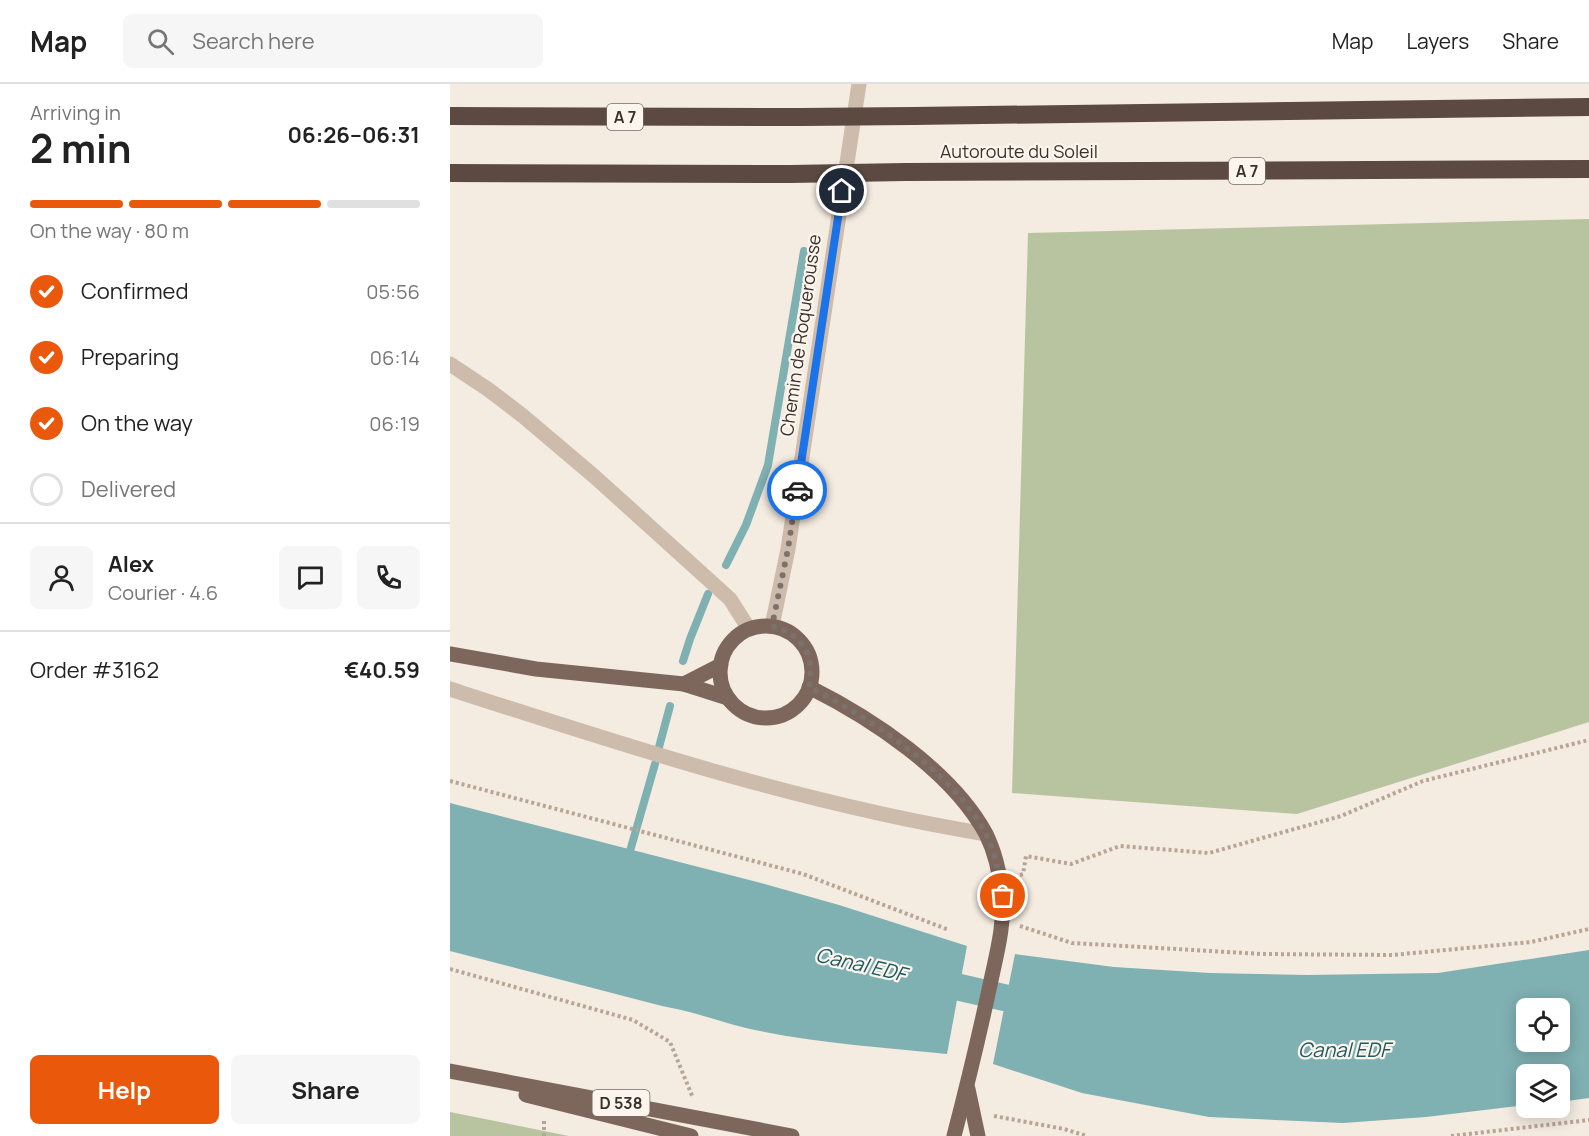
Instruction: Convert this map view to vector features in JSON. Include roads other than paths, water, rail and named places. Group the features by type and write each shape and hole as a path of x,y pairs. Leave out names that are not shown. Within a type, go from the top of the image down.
{"highway":[{"name":"Autoroute du Soleil","path":"450,116 801,117 1589,107"},
{"name":"Autoroute du Soleil","path":"450,173 790,174 1589,169"}],"main road":[{"path":"772,626 796,637 805,648 811,667 809,687 792,709 779,716 751,715 738,708 728,698 722,685 722,658 728,645 737,636 749,629 772,626"},
{"path":"450,654 536,669 684,684 728,698"},
{"path":"684,684 721,665"},
{"path":"809,687 842,703 885,731 934,771 966,805 986,834 996,860 1003,896 999,943 973,1064 954,1136"},
{"name":"D 538","path":"450,1071 792,1136"},
{"name":"D 538","path":"450,1076 691,1136"},
{"path":"967,1086 978,1136"}],"street":[{"name":"Chemin de Roquerousse","path":"772,626 788,549 859,84"},
{"path":"450,364 523,416 595,477 730,599 749,629"},
{"path":"450,689 759,785 937,826 986,834"}],"water":[{"name":"Canal EDF","path":"450,803 761,883 967,946 947,1054 821,1041 746,1028 450,951"},
{"name":"Canal EDF","path":"1589,950 1589,1098 1570,1101 1570,1064 1516,1064 1516,1106 1426,1117 1343,1123 1209,1117 1082,1093 993,1064 1015,954 1114,967 1210,973 1307,975 1438,973"}],"waterway":[{"path":"726,565 746,525 768,465 804,251"},
{"path":"683,661 708,594"},
{"path":"659,747 670,706"},
{"path":"628,858 655,764"},
{"name":"Canal EDF","path":"923,979 1041,1006"}]}
